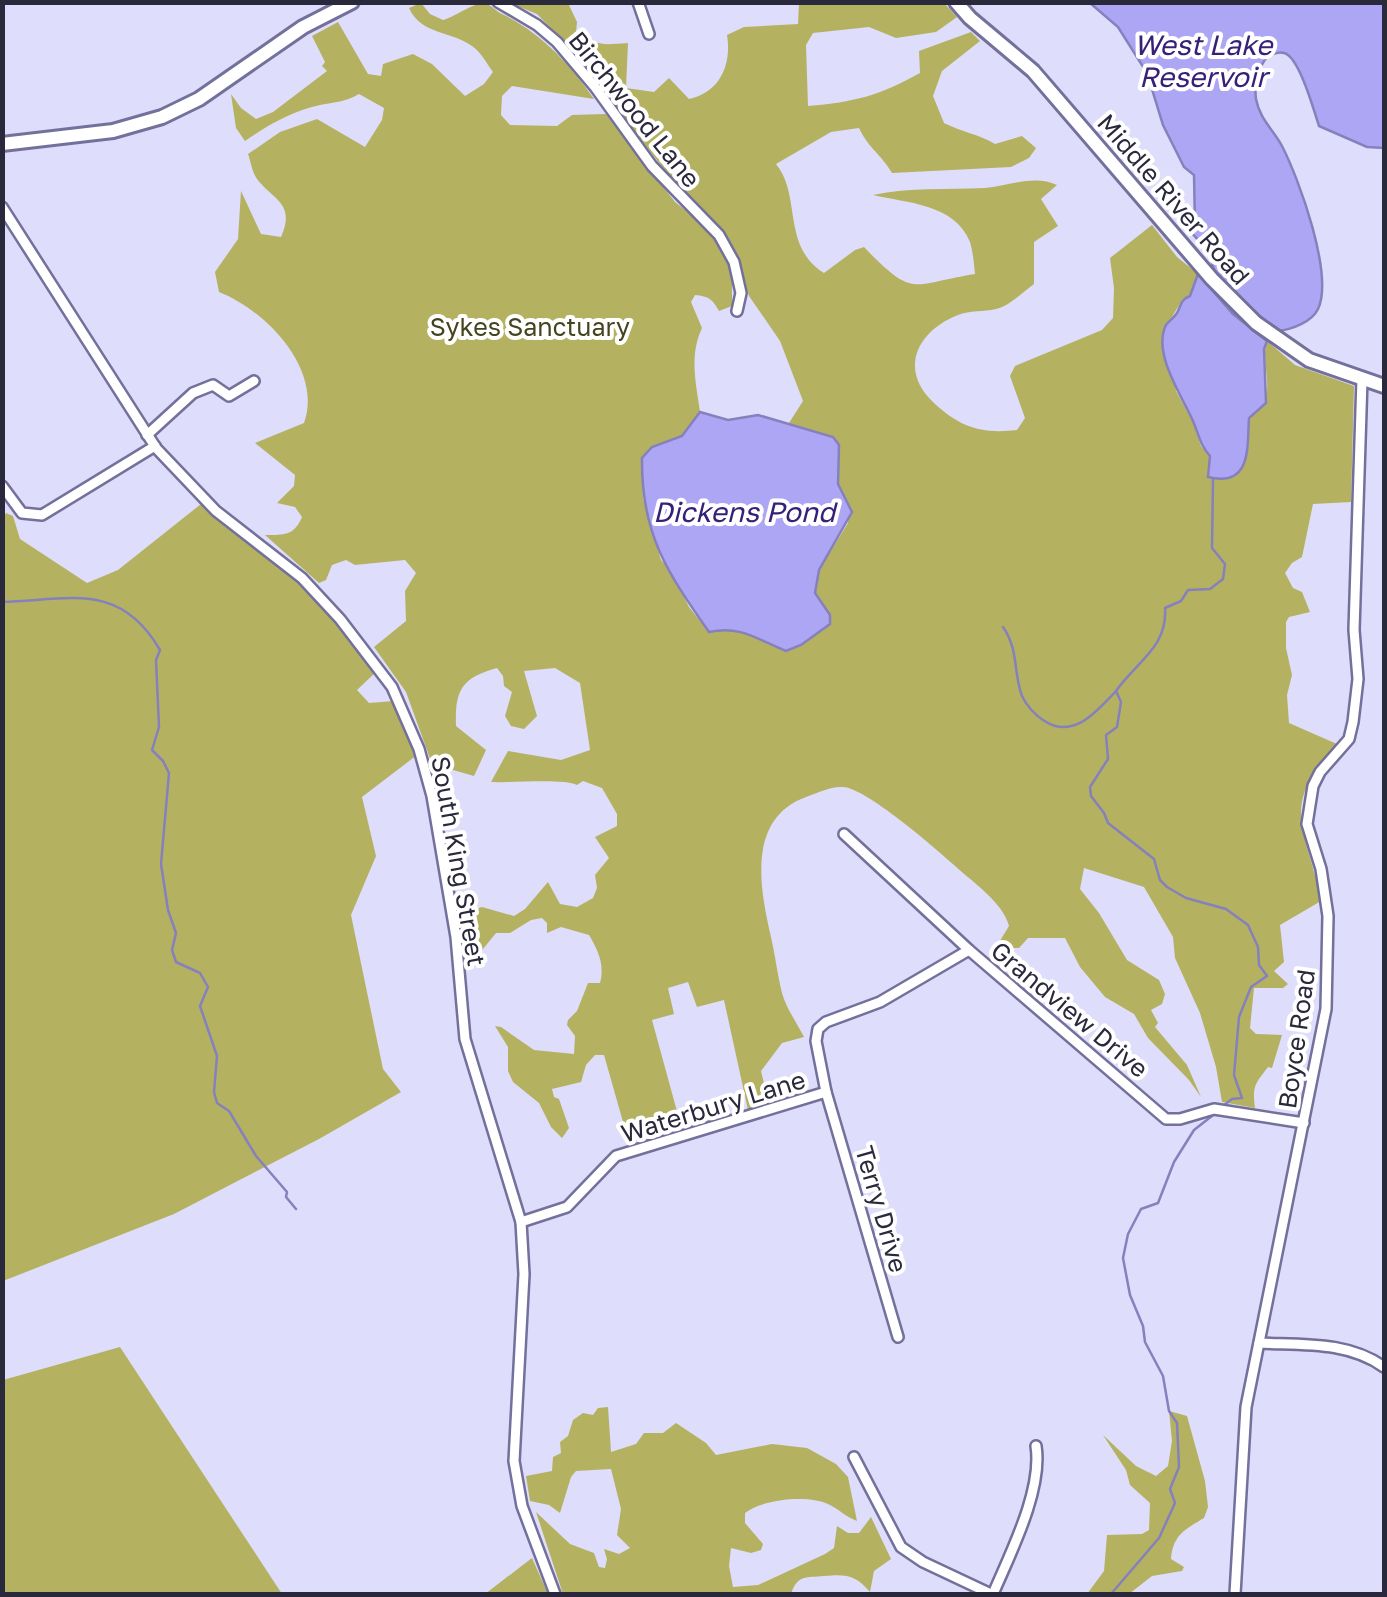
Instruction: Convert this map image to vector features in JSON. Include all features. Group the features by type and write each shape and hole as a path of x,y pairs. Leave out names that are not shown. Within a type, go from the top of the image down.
{"main road":[{"path":"2,144 95,134 162,118 199,99 303,27 352,2"},
{"name":"Middle River Road","path":"956,2 986,33 1033,71 1241,310 1291,350 1384,386"}],"street":[{"name":"Birchwood Lane","path":"498,2 557,42 652,166 719,235 734,262 741,293 737,311"},
{"path":"638,2 649,34"},
{"name":"South King Street","path":"2,208 155,446 216,512 317,593 392,687 419,749 432,796 456,936 465,1039 521,1222 524,1274 514,1461 522,1506 555,1594"},
{"name":"Boyce Road","path":"1235,1594 1246,1407 1326,1009 1326,894 1307,824 1309,797 1320,772 1349,738 1353,722 1358,679 1354,630 1362,379"},
{"path":"147,435 200,388 212,386 230,396 254,381"},
{"path":"2,486 22,513 42,515 155,446"},
{"name":"Grandview Drive","path":"844,834 968,950 1166,1118 1180,1119 1214,1109 1304,1123"},
{"name":"Waterbury Lane","path":"521,1222 567,1207 616,1156 826,1092 816,1041 818,1030 826,1022 880,1002 968,950"},
{"name":"Terry Drive","path":"826,1092 898,1337"},
{"path":"1259,1343 1344,1348 1366,1354 1384,1367"},
{"path":"854,1457 900,1547 992,1594 1032,1490 1038,1461 1036,1446"}],"green space":[{"name":"Sykes Sanctuary","path":"421,3 430,14 443,20 477,4 487,4 553,50 594,99 512,86 502,96 501,115 510,125 557,126 572,115 606,114 675,202 717,240 732,264 732,306 719,311 710,299 695,295 691,302 702,328 695,359 700,412 682,436 652,447 642,458 643,498 661,560 709,632 740,632 786,651 824,630 829,615 815,593 819,570 848,523 849,505 838,484 839,463 833,437 789,423 803,401 780,341 749,296 738,258 724,234 683,194 571,49 537,14 510,3 568,3 577,22 576,32 600,44 628,43 626,88 654,92 669,78 689,99 709,91 722,76 728,56 727,35 744,27 798,24 799,3 944,3 957,17 936,32 896,38 869,27 813,33 806,45 808,106 853,100 892,87 920,73 919,51 971,32 980,41 942,71 933,96 944,123 995,144 1022,136 1036,148 1029,158 1011,167 892,173 859,128 831,132 776,164 784,177 802,249 811,262 824,273 864,247 894,275 915,284 975,274 970,242 953,220 929,207 873,195 1031,181 1057,185 1041,199 1058,226 1034,242 1034,284 1001,307 963,313 944,322 923,341 917,353 917,378 944,412 972,427 1017,430 1025,418 1010,376 1015,366 1102,330 1113,318 1110,258 1152,225 1177,257 1198,274 1190,296 1183,299 1167,325 1176,391 1201,446 1210,456 1208,471 1234,475 1244,463 1249,418 1261,407 1267,392 1267,341 1295,365 1354,386 1351,502 1313,504 1302,557 1285,573 1293,588 1302,592 1310,612 1289,617 1286,622 1292,675 1287,695 1289,723 1337,744 1307,785 1302,803 1304,836 1321,901 1280,925 1284,962 1274,971 1288,984 1283,988 1254,988 1250,1028 1256,1034 1282,1035 1272,1068 1268,1067 1256,1086 1255,1108 1222,1102 1200,1013 1175,958 1173,937 1144,887 1084,868 1080,889 1127,960 1159,980 1165,994 1162,1004 1151,1010 1158,1023 1155,1027 1187,1065 1201,1097 1148,1038 1134,1014 1105,997 1080,967 1065,938 1028,938 1019,948 1004,948 998,944 1009,926 1006,917 978,885 867,797 843,787 824,790 787,807 774,821 762,857 763,898 781,989 804,1037 782,1043 761,1071 769,1104 748,1110 724,1000 697,1007 688,982 668,988 674,1014 652,1020 681,1126 629,1143 604,1055 595,1055 586,1065 581,1082 552,1089 569,1128 562,1138 551,1127 539,1103 513,1082 508,1071 508,1047 495,1026 534,1050 574,1054 575,1036 567,1025 588,983 600,983 601,964 595,946 589,935 561,927 547,933 547,923 542,918 510,933 496,933 467,964 459,914 482,907 514,916 548,882 560,904 577,907 593,898 597,888 595,875 609,858 595,837 617,826 617,814 602,788 583,781 577,785 550,781 491,782 508,751 561,760 590,750 580,683 555,668 524,671 537,716 524,729 511,726 505,716 512,692 504,686 497,668 475,676 462,688 456,714 456,726 486,750 474,776 432,764 406,692 374,647 406,621 405,591 416,573 405,560 355,565 346,560 332,565 326,580 319,583 265,535 288,533 302,517 295,507 277,503 294,486 295,475 255,443 304,423 308,403 305,383 287,345 255,313 219,292 215,272 238,239 241,191 261,234 281,237 285,226 281,203 257,179 248,154 280,132 317,119 365,147 382,120 384,108 359,94 290,115 245,141 236,128 231,94 256,119 273,112 327,71 312,36 338,22 368,74 381,76 383,64 413,54 432,64 465,96 484,84 493,72 472,46 429,28 414,17 409,8"},
{"path":"201,504 302,583 377,671 357,690 369,703 394,701 417,755 362,797 376,856 351,915 383,1069 401,1092 174,1214 3,1281 3,518 6,513 13,516 20,539 87,583 118,570"},
{"path":"120,1347 282,1594 3,1594 3,1380"},
{"path":"608,1407 611,1452 636,1444 644,1433 663,1433 676,1423 706,1443 716,1455 772,1444 807,1448 836,1464 848,1477 857,1521 830,1505 799,1499 774,1501 745,1513 745,1523 763,1544 761,1550 751,1553 731,1548 733,1587 758,1585 825,1554 834,1548 837,1526 848,1533 859,1533 871,1517 891,1559 874,1571 870,1592 854,1578 838,1575 803,1578 791,1594 563,1594 536,1512 570,1544 594,1553 599,1567 605,1568 604,1549 619,1554 630,1548 617,1535 621,1509 611,1469 576,1471 560,1513 549,1505 530,1501 526,1476 552,1471 553,1457 561,1453 560,1442 568,1436 573,1420 583,1413 593,1415 598,1408"},
{"path":"1169,1411 1187,1416 1208,1507 1204,1518 1182,1533 1174,1544 1171,1559 1184,1567 1182,1571 1152,1576 1129,1594 1087,1594 1104,1571 1107,1535 1142,1534 1149,1530 1150,1503 1130,1485 1126,1470 1103,1435 1136,1466 1156,1476 1168,1466 1172,1441"},
{"path":"532,1558 548,1594 485,1594"}],"water":[{"name":"West Lake Reservoir","path":"1090,3 1384,3 1384,148 1367,147 1319,126 1290,56 1268,56 1258,76 1258,106 1289,161 1318,251 1322,294 1318,309 1306,321 1279,331 1244,305 1214,270 1209,252 1190,231 1195,226 1194,175 1184,167 1163,125 1147,73 1118,27"},
{"path":"1198,274 1233,314 1267,341 1266,403 1249,418 1247,452 1240,471 1222,479 1208,477 1210,456 1170,374 1163,348 1166,325 1190,296"},
{"name":"Dickens Pond","path":"700,412 728,420 758,415 833,437 839,445 838,484 852,512 819,570 815,593 830,615 830,624 786,651 740,632 709,632 659,551 646,509 642,458 652,447 682,436"}],"waterway":[{"path":"1213,479 1212,548 1225,564 1223,579 1210,589 1188,590 1181,601 1165,608 1165,622 1156,644 1116,691 1121,702 1117,727 1106,735 1108,759 1090,787 1091,796 1108,823 1154,859 1160,880 1167,887 1186,898 1226,909 1248,925 1258,947 1259,965 1267,976 1251,987 1239,1017 1234,1075 1242,1098 1223,1106"},
{"path":"2,602 71,598 110,604 145,628 160,650 156,660 159,727 152,750 169,773 161,864 176,933 172,950 176,962 200,973 208,987 200,1006 217,1056 217,1103 229,1111 256,1156 287,1192 286,1197 296,1209"},
{"path":"1003,627 1011,644 1022,696 1043,720 1054,726 1074,725 1092,715 1116,691"},
{"path":"1111,1594 1159,1538 1175,1503 1170,1489 1179,1467 1177,1423 1169,1411 1163,1376 1145,1342 1130,1295 1123,1258 1128,1234 1141,1209 1158,1203 1174,1162 1194,1130 1217,1112"}]}
